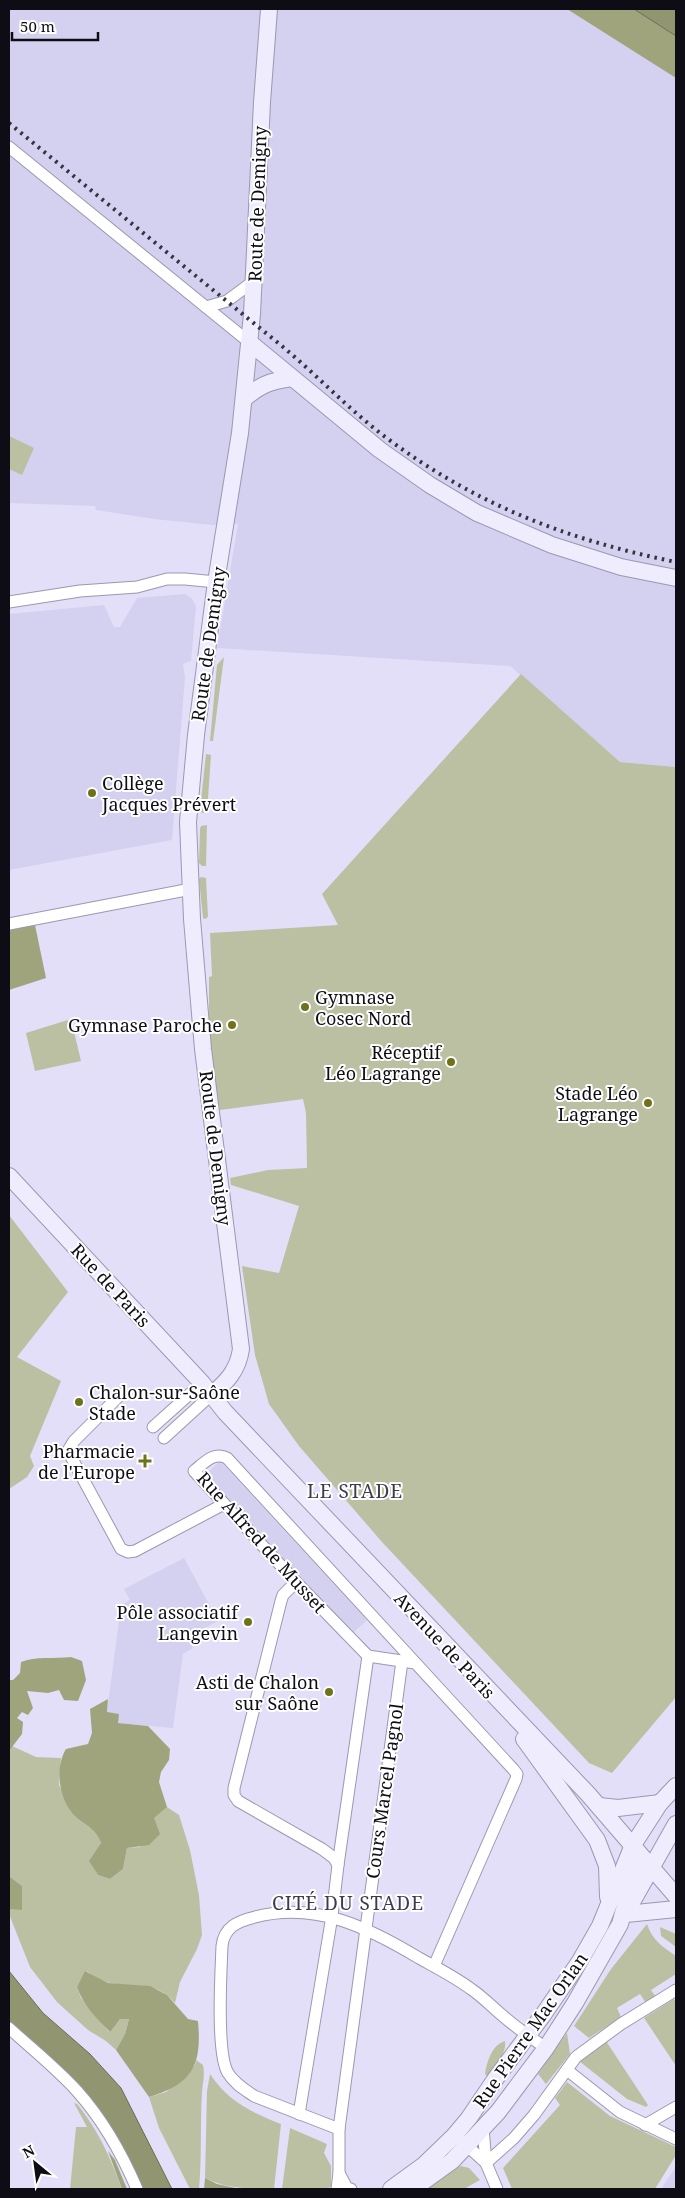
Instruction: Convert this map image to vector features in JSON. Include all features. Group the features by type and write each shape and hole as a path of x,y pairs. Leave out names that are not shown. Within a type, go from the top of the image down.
{"main road":[{"name":"Route de Demigny","path":"206,1389 234,1372 239,1361 241,1349 203,1049 188,822 196,735 216,582 244,399 254,281 262,102 269,9"},
{"path":"249,342 380,450 430,485 477,513 552,545 620,567 676,578"},
{"path":"244,399 258,387 273,381 292,378"},
{"name":"Rue de Paris","path":"9,1176 206,1389"},
{"name":"Avenue de Paris","path":"206,1389 599,1806 676,1896"},
{"path":"488,1690 597,1840 607,1866 608,1904"},
{"path":"641,1855 660,1803 676,1786"},
{"path":"599,1806 618,1808 660,1803"},
{"path":"641,1855 676,1824"},
{"name":"Rue Pierre Mac Orlan","path":"413,2189 452,2161 469,2118 580,1961 600,1926 608,1904 641,1855"},
{"name":"Rue Pierre Mac Orlan","path":"623,1919 632,1880 641,1855"},
{"name":"Rue Pierre Mac Orlan","path":"391,2189 461,2140 483,2128 498,2112 546,2048 575,2003 623,1919 641,1855"},
{"path":"623,1919 676,1909"}],"street":[{"path":"9,147 249,342"},
{"path":"206,307 226,301 254,281"},
{"path":"9,602 80,591 137,587 185,578 216,582"},
{"path":"9,924 191,889"},
{"path":"153,1427 206,1389"},
{"path":"164,1438 206,1389"},
{"path":"121,1394 74,1441 69,1449 121,1549 128,1552 136,1551 224,1504"},
{"name":"Rue Alfred de Musset","path":"368,1656 296,1582 194,1471 207,1460 221,1455 227,1458 517,1774 434,1966"},
{"path":"296,1582 283,1595 281,1601 236,1777 234,1795 245,1805 329,1853 338,1865"},
{"path":"368,1656 415,1663"},
{"name":"Cours Marcel Pagnol","path":"332,1916 368,1656"},
{"name":"Cours Marcel Pagnol","path":"346,2189 339,2173 339,2129 402,1661"},
{"path":"339,2129 254,2096 234,2080 223,2063 221,2051 223,1936 234,1924 264,1915 297,1912 332,1916 366,1929 434,1966 474,1991 528,2036 546,2048"},
{"path":"299,2114 332,1916"},
{"path":"486,2163 514,2138 534,2115 576,2057 676,1990"},
{"path":"9,2028 77,2091 97,2116 116,2145 137,2189"},
{"path":"567,2070 620,2112 676,2139"},
{"path":"645,2125 676,2107"},
{"path":"483,2128 486,2163 497,2189"},
{"path":"461,2140 486,2163"}],"shaded area":[{"path":"9,9 676,9 676,767 620,762 510,666 217,648 238,524 212,525 154,519 96,510 95,506 9,503"},
{"path":"567,9 634,9 676,36 676,78"},
{"path":"634,9 676,9 676,36"},
{"path":"9,436 34,448 22,475 9,469"},
{"path":"185,594 192,599 196,606 191,661 183,664 185,677 172,840 9,870 9,614 104,605 114,627 120,627 137,598"},
{"path":"224,657 213,741 210,741 217,665"},
{"path":"521,674 620,762 676,767 676,1697 612,1773 589,1763 382,1542 299,1446 269,1404 255,1355 242,1266 279,1273 299,1206 231,1185 230,1178 268,1170 307,1168 306,1113 303,1099 220,1110 209,1052 206,1015 209,1015 209,977 212,976 210,933 338,925 322,894"},
{"path":"206,754 211,755 207,813 202,813 200,810"},
{"path":"207,825 206,866 202,866 199,863 200,829 201,826"},
{"path":"201,877 206,878 208,917 205,919 203,918 199,879"},
{"path":"35,925 46,978 9,990 9,930"},
{"path":"71,1019 81,1061 35,1071 26,1033"},
{"path":"9,1215 68,1292 17,1357 61,1381 30,1456 34,1466 27,1477 9,1489"},
{"path":"220,1461 367,1620 352,1634 205,1475"},
{"path":"184,1558 218,1621 187,1637 193,1648 183,1654 173,1728 118,1723 107,1712 121,1605 130,1600 124,1589"},
{"path":"71,1657 82,1661 86,1680 78,1701 64,1700 59,1690 48,1693 27,1691 33,1708 28,1715 22,1712 17,1718 23,1722 22,1734 9,1751 9,1680 13,1680 20,1673 21,1662 39,1658"},
{"path":"108,1699 107,1712 119,1714 118,1723 148,1726 170,1749 169,1760 161,1772 159,1782 167,1807 154,1818 160,1834 149,1845 127,1848 123,1869 110,1879 98,1875 89,1861 101,1843 94,1831 77,1818 66,1803 62,1794 59,1775 62,1757 66,1749 88,1744 92,1733 90,1709"},
{"path":"12,1746 36,1757 61,1758 59,1785 75,1816 98,1834 101,1843 90,1861 98,1875 110,1879 123,1869 127,1848 140,1847 154,1817 167,1807 179,1815 190,1850 199,1895 202,1935 180,1982 175,2003 168,1996 153,1988 107,1982 86,1971 77,1987 81,1998 109,2032 120,2019 129,2019 125,2034 116,2050 106,2041 88,2030 57,2002 30,1967 9,1914 9,1909 22,1909 22,1886 9,1876 9,1751"},
{"path":"9,1876 22,1886 22,1910 9,1909"},
{"path":"647,1924 655,1939 676,1956 676,1974 651,1990 656,1997 646,2003 640,1994 617,2008 621,2017 589,2038 574,2026 611,1969"},
{"path":"660,1927 676,1934 676,1947 661,1936"},
{"path":"9,1971 43,2013 90,2054 121,2088 172,2189 141,2189 116,2139 9,2023"},
{"path":"85,1971 108,1983 150,1986 167,1995 188,2019 198,2021 199,2036 196,2061 192,2071 185,2079 164,2092 149,2097 116,2050 125,2034 129,2019 120,2019 110,2032 100,2022 87,2006 77,1987"},
{"path":"674,1999 676,2002 676,2066 644,2018"},
{"path":"567,2033 570,2054 546,2084 538,2074"},
{"path":"505,2041 502,2055 488,2077 485,2074 491,2054 500,2043"},
{"path":"606,2041 648,2105 646,2107 627,2099 579,2061"},
{"path":"196,2060 203,2065 204,2072 201,2104 200,2177 199,2189 190,2189 159,2128 149,2097 166,2092 195,2065"},
{"path":"210,2074 225,2092 241,2105 281,2124 274,2189 230,2186 205,2178 207,2091"},
{"path":"567,2082 610,2116 676,2147 676,2155 655,2189 512,2189 503,2168 560,2105 555,2098"},
{"path":"74,2103 77,2104 98,2135 122,2189 70,2189 76,2127 87,2127"},
{"path":"290,2128 327,2144 324,2153 331,2166 331,2187 324,2189 282,2189"},
{"path":"108,2151 115,2160 127,2189 122,2189"},
{"path":"461,2166 469,2168 480,2180 464,2189 426,2189 454,2169"},
{"path":"676,2167 676,2189 662,2189 664,2184"},
{"path":"205,2178 217,2184 240,2189 204,2189"}],"railway":[{"path":"9,123 277,342 370,425 418,460 487,500 523,516 597,543 676,562"}],"place":[{"name":"Collège Jacques Prévert","path":"92,793"},
{"name":"Gymnase Cosec Nord","path":"305,1007"},
{"name":"Gymnase Paroche","path":"232,1025"},
{"name":"Réceptif Léo Lagrange","path":"451,1062"},
{"name":"Stade Léo Lagrange","path":"648,1103"},
{"name":"Chalon-sur-Saône Stade","path":"79,1402"},
{"name":"Pharmacie de l'Europe","path":"145,1461"},
{"name":"Pôle associatif Langevin","path":"248,1622"},
{"name":"Asti de Chalon sur Saône","path":"329,1692"}],"district":[{"name":"LE STADE","path":"355,1491"},
{"name":"CITÉ DU STADE","path":"348,1903"}]}
